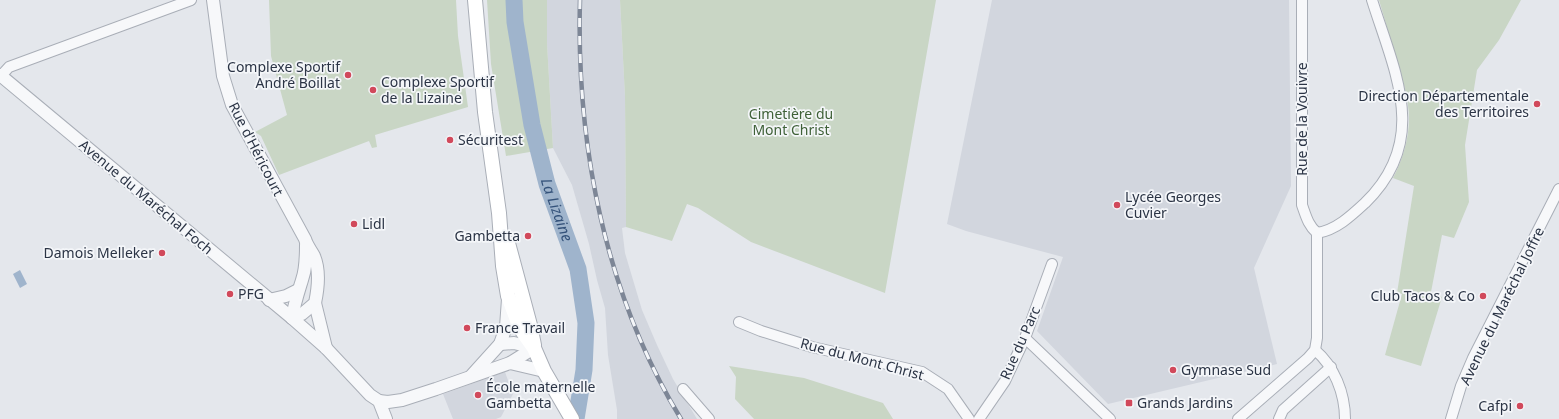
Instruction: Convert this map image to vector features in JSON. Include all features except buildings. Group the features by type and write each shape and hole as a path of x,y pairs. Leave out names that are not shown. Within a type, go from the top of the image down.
{"main road":[{"path":"475,0 485,112 499,213 503,266 508,296 520,328 534,348 544,371 569,414"},
{"path":"499,213 530,325 534,348"}],"street":[{"path":"0,75 9,67 191,0"},
{"name":"Rue d'Héricourt","path":"213,0 223,76 232,105 306,245 306,261 292,318"},
{"name":"Rue de la Vouivre","path":"1302,0 1302,205 1310,227 1317,233"},
{"path":"1238,419 1308,358 1314,350 1317,338 1317,233 1326,232 1335,227 1355,212 1375,193 1394,163 1402,139 1403,110 1401,91 1372,0"},
{"name":"Avenue du Maréchal Foch","path":"0,75 292,318 326,348 370,395 379,401"},
{"name":"Avenue du Maréchal Joffre","path":"1451,419 1461,386 1473,358 1559,189"},
{"name":"Avenue du Maréchal Joffre","path":"1546,216 1559,195"},
{"name":"Rue d'Héricourt","path":"306,245 314,254 316,262 318,280 315,303"},
{"name":"Rue du Parc","path":"979,419 1005,381 1025,338 1052,264"},
{"path":"269,300 286,296 298,290"},
{"path":"471,375 500,344 506,327 508,296"},
{"path":"292,318 302,314 315,303 326,348"},
{"name":"Rue du Mont Christ","path":"739,322 761,331 812,347 922,372 948,389 969,419"},
{"path":"1025,338 1110,419"},
{"path":"500,344 514,343 534,348"},
{"path":"386,419 379,401 388,402 402,400 471,375 510,363 534,348"},
{"path":"1314,350 1322,355 1331,367 1338,382 1345,410 1345,419"},
{"path":"510,363 544,371"},
{"path":"1279,419 1283,410 1331,367"},
{"path":"683,389 709,419"}],"shaded area":[{"path":"547,0 620,0 625,97 626,227 622,228 625,253 642,310 657,345 673,379 697,419 617,419 617,410 608,355 605,308 572,185 553,148 547,43"},
{"name":"Lycée Georges Cuvier","path":"992,0 1289,0 1291,186 1254,268 1277,364 1108,404 1037,331 1063,257 966,231 947,224"},
{"name":"École maternelle Gambetta","path":"505,372 513,394 501,417 496,419 453,419 443,394"}],"green space":[{"name":"Complexe Sportif de la Lizaine","path":"269,0 456,0 458,36 468,107 375,135 377,147 372,148 369,141 279,175 261,136 255,132 287,115 271,56"},
{"path":"487,0 547,0 547,43 553,148 506,156 491,64"},
{"name":"Cimetière du Mont Christ","path":"620,0 936,0 885,293 751,242 698,208 687,204 672,241 626,227 625,97"},
{"path":"1379,0 1521,0 1499,40 1477,70 1465,145 1469,202 1454,238 1442,235 1431,292 1442,297 1421,366 1385,355 1402,294 1397,293 1414,186 1393,178 1402,157 1406,142 1409,127 1409,111 1403,81"},
{"path":"729,366 804,378 883,403 893,419 754,419 735,399 736,377"}],"water":[{"path":"20,270 27,284 20,288 13,274"}],"waterway":[{"name":"La Lizaine","path":"514,0 515,22 532,125 547,184 578,269 586,323 584,370 576,419"}],"railway":[{"path":"580,0 580,55 583,109 590,163 600,217 615,270 633,321 655,371 681,419"}],"place":[{"name":"Complexe Sportif André Boillat","path":"348,75"},
{"name":"Complexe Sportif de la Lizaine","path":"373,90"},
{"name":"Direction Départementale des Territoires","path":"1537,104"},
{"name":"Sécuritest","path":"450,140"},
{"name":"Lycée Georges Cuvier","path":"1117,205"},
{"name":"Lidl","path":"354,224"},
{"name":"Gambetta","path":"528,236"},
{"name":"Damois Melleker","path":"162,253"},
{"name":"PFG","path":"230,294"},
{"name":"Club Tacos & Co","path":"1483,296"},
{"name":"France Travail","path":"467,328"},
{"name":"Gymnase Sud","path":"1173,370"},
{"name":"École maternelle Gambetta","path":"478,395"},
{"name":"Grands Jardins","path":"1129,403"},
{"name":"Cafpi","path":"1520,406"}]}
